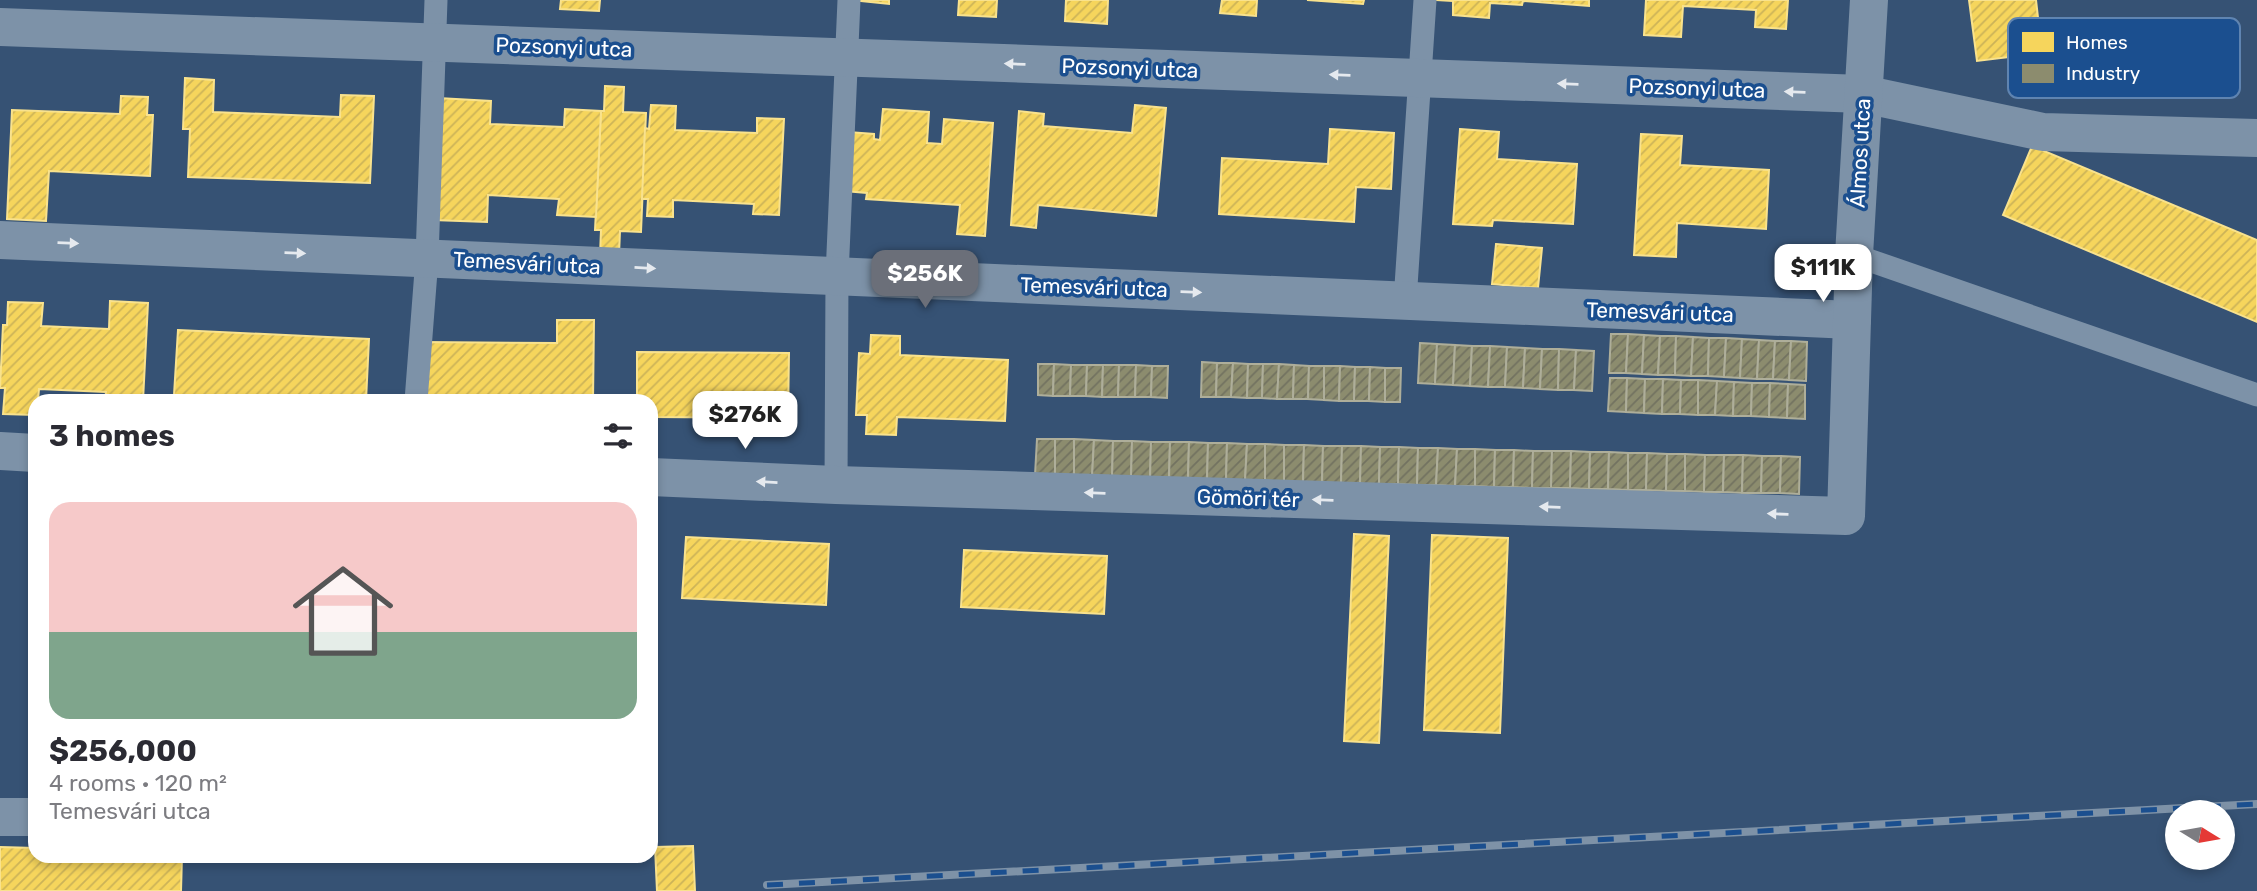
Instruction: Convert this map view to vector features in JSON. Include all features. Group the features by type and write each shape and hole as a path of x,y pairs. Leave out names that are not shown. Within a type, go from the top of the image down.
{"street":[{"name":"Álmos utca","path":"1846,516 1854,255 1869,0"},
{"name":"Pozsonyi utca","path":"0,27 1863,94 2043,132 2257,138"},
{"name":"Temesvári utca","path":"0,240 1852,320"},
{"path":"0,451 28,453"},
{"name":"Gömöri tér","path":"658,477 1846,516"},
{"path":"0,817 28,817"}],"lane":[{"path":"417,394 428,258 436,0"},
{"path":"835,485 837,276 849,0"},
{"path":"1405,301 1425,0"},
{"path":"1854,255 2257,396"}],"building: Homes":[{"path":"561,0 600,0 599,11 560,9"},
{"path":"851,0 889,0 889,4"},
{"path":"959,0 997,0 996,17 958,15"},
{"path":"1066,0 1108,0 1107,24 1065,21"},
{"path":"1222,0 1257,0 1256,16 1220,13"},
{"path":"1307,0 1364,0 1363,4"},
{"path":"1436,0 1589,0 1589,6 1523,1 1522,5 1490,3 1489,18 1453,15 1453,1"},
{"path":"1646,0 1788,0 1786,29 1755,27 1756,10 1683,6 1681,37 1644,35"},
{"path":"1969,0 2036,0 2038,18 2008,18 2008,57 1977,61"},
{"path":"185,78 214,80 213,112 340,117 341,95 374,96 370,183 188,177 190,129 183,129"},
{"path":"605,86 624,87 623,112 646,113 641,232 620,231 619,255 600,255 601,230 595,230 601,111 604,111"},
{"path":"121,96 148,97 147,115 153,115 150,176 49,171 46,221 7,219 12,110 120,114"},
{"path":"438,98 491,101 490,124 564,127 565,109 601,111 596,217 557,215 559,199 488,195 487,222 433,220"},
{"path":"651,105 676,106 675,130 757,133 757,118 784,119 779,215 753,214 754,204 673,200 673,217 647,216 648,199 642,199 645,128 649,129"},
{"path":"1135,105 1166,108 1156,216 1038,205 1036,228 1011,225 1019,111 1044,114 1043,126 1132,133"},
{"path":"883,109 929,112 927,143 942,144 944,119 993,123 985,236 957,234 960,205 866,199 867,193 845,191 849,132 874,134 874,139 880,140"},
{"path":"1330,129 1394,133 1391,189 1356,187 1354,222 1219,214 1222,158 1328,164"},
{"path":"1460,129 1499,132 1497,159 1577,164 1573,224 1493,220 1492,226 1453,224"},
{"path":"1641,134 1682,136 1680,165 1769,170 1766,229 1677,223 1676,257 1634,255"},
{"path":"2032,146 2257,240 2257,322 2003,215"},
{"path":"1496,244 1542,248 1538,288 1492,284"},
{"path":"110,301 148,303 143,394 39,389 39,394 28,394 28,415 3,414 5,388 0,388 3,325 7,325 8,302 43,303 41,326 109,329"},
{"path":"557,320 594,320 593,394 423,394 424,342 557,343"},
{"path":"178,330 369,339 366,394 174,394"},
{"path":"871,335 900,336 900,355 1008,360 1005,421 897,417 896,435 866,434 867,415 856,415 859,353 870,354"},
{"path":"637,352 789,353 788,418 658,417 658,394 637,394"},
{"path":"1354,534 1389,536 1379,743 1344,741"},
{"path":"1432,535 1508,538 1500,733 1424,730"},
{"path":"686,537 829,544 826,605 682,598"},
{"path":"964,550 1107,556 1104,614 961,607"},
{"path":"693,846 695,891 657,891 658,847"},
{"path":"0,847 28,848 28,863 182,863 181,891 0,891"}],"building: Industry":[{"path":"1611,334 1628,334 1626,373 1609,373"},
{"path":"1628,334 1644,335 1642,374 1626,373"},
{"path":"1644,335 1660,336 1658,375 1642,374"},
{"path":"1660,336 1676,336 1675,375 1658,375"},
{"path":"1676,336 1693,337 1691,376 1675,375"},
{"path":"1693,337 1709,338 1708,376 1691,376"},
{"path":"1709,338 1726,338 1724,377 1708,376"},
{"path":"1726,338 1742,339 1740,378 1724,377"},
{"path":"1742,339 1759,340 1757,379 1740,378"},
{"path":"1759,340 1775,341 1773,379 1757,379"},
{"path":"1775,341 1791,341 1789,380 1773,379"},
{"path":"1791,341 1807,342 1806,381 1789,380"},
{"path":"1420,343 1437,344 1435,384 1418,383"},
{"path":"1437,344 1455,345 1453,385 1435,384"},
{"path":"1455,345 1472,346 1470,386 1453,385"},
{"path":"1472,346 1490,346 1488,387 1470,386"},
{"path":"1490,346 1507,347 1505,387 1488,387"},
{"path":"1507,347 1525,348 1523,388 1505,387"},
{"path":"1525,348 1542,349 1540,389 1523,388"},
{"path":"1542,349 1559,349 1558,390 1540,389"},
{"path":"1559,349 1576,350 1574,390 1558,390"},
{"path":"1576,350 1594,351 1592,391 1574,390"},
{"path":"1202,362 1217,363 1216,397 1201,397"},
{"path":"1217,363 1233,363 1231,397 1216,397"},
{"path":"1233,363 1248,364 1247,398 1231,397"},
{"path":"1038,364 1054,364 1053,396 1038,395"},
{"path":"1054,364 1071,365 1070,396 1053,396"},
{"path":"1248,364 1263,364 1262,398 1247,398"},
{"path":"1263,364 1279,364 1277,399 1262,398"},
{"path":"1279,364 1294,365 1293,399 1277,399"},
{"path":"1071,365 1087,365 1086,396 1070,396"},
{"path":"1087,365 1103,365 1102,397 1086,396"},
{"path":"1103,365 1119,365 1118,397 1102,397"},
{"path":"1119,365 1136,365 1135,397 1118,397"},
{"path":"1136,365 1152,366 1151,397 1135,397"},
{"path":"1294,365 1309,366 1308,399 1293,399"},
{"path":"1152,366 1168,366 1167,398 1151,397"},
{"path":"1309,366 1324,366 1324,400 1308,399"},
{"path":"1324,366 1340,366 1339,401 1324,400"},
{"path":"1340,366 1355,367 1354,401 1339,401"},
{"path":"1355,367 1370,367 1369,401 1354,401"},
{"path":"1370,367 1385,368 1385,402 1369,401"},
{"path":"1385,368 1401,368 1400,402 1385,402"},
{"path":"1610,378 1627,378 1626,412 1608,411"},
{"path":"1627,378 1645,379 1644,413 1626,412"},
{"path":"1645,379 1663,379 1662,414 1644,413"},
{"path":"1663,379 1681,380 1680,414 1662,414"},
{"path":"1681,380 1698,380 1698,415 1680,414"},
{"path":"1698,380 1717,381 1715,415 1698,415"},
{"path":"1717,381 1734,382 1733,416 1715,415"},
{"path":"1734,382 1752,383 1751,416 1733,416"},
{"path":"1752,383 1770,383 1769,417 1751,416"},
{"path":"1770,383 1788,384 1787,418 1769,417"},
{"path":"1788,384 1805,385 1805,419 1787,418"},
{"path":"1037,439 1055,439 1055,476 1035,475"},
{"path":"1055,439 1074,439 1074,477 1055,476"},
{"path":"1074,439 1094,440 1092,477 1074,477"},
{"path":"1094,440 1113,441 1112,478 1092,477"},
{"path":"1113,441 1132,441 1131,478 1112,478"},
{"path":"1132,441 1151,442 1150,479 1131,478"},
{"path":"1151,442 1170,442 1169,479 1150,479"},
{"path":"1170,442 1189,442 1188,479 1169,479"},
{"path":"1189,442 1208,443 1207,480 1188,479"},
{"path":"1208,443 1227,443 1226,480 1207,480"},
{"path":"1227,443 1247,444 1245,481 1226,480"},
{"path":"1247,444 1265,444 1265,481 1245,481"},
{"path":"1265,444 1284,445 1284,482 1265,481"},
{"path":"1284,445 1304,445 1303,482 1284,482"},
{"path":"1304,445 1323,446 1322,483 1303,482"},
{"path":"1323,446 1342,446 1341,483 1322,483"},
{"path":"1342,446 1361,446 1360,484 1341,483"},
{"path":"1361,446 1380,447 1379,484 1360,484"},
{"path":"1380,447 1399,447 1398,484 1379,484"},
{"path":"1399,447 1418,448 1417,485 1398,484"},
{"path":"1418,448 1438,448 1436,485 1417,485"},
{"path":"1438,448 1457,449 1455,486 1436,485"},
{"path":"1457,449 1475,449 1475,486 1455,486"},
{"path":"1475,449 1495,450 1494,487 1475,486"},
{"path":"1495,450 1514,450 1513,487 1494,487"},
{"path":"1514,450 1533,451 1532,488 1513,487"},
{"path":"1533,451 1552,451 1551,488 1532,488"},
{"path":"1552,451 1571,451 1570,488 1551,488"},
{"path":"1571,451 1590,452 1589,489 1570,488"},
{"path":"1590,452 1609,452 1608,489 1589,489"},
{"path":"1609,452 1628,453 1628,490 1608,489"},
{"path":"1628,453 1647,453 1646,490 1628,490"},
{"path":"1647,453 1667,454 1666,491 1646,490"},
{"path":"1667,454 1685,454 1685,491 1666,491"},
{"path":"1685,454 1705,455 1704,492 1685,491"},
{"path":"1705,455 1724,455 1723,492 1704,492"},
{"path":"1724,455 1743,455 1742,493 1723,492"},
{"path":"1743,455 1762,456 1761,493 1742,493"},
{"path":"1762,456 1781,456 1780,493 1761,493"},
{"path":"1781,456 1800,457 1799,494 1780,493"}],"railway":[{"path":"767,885 2257,804"}]}
